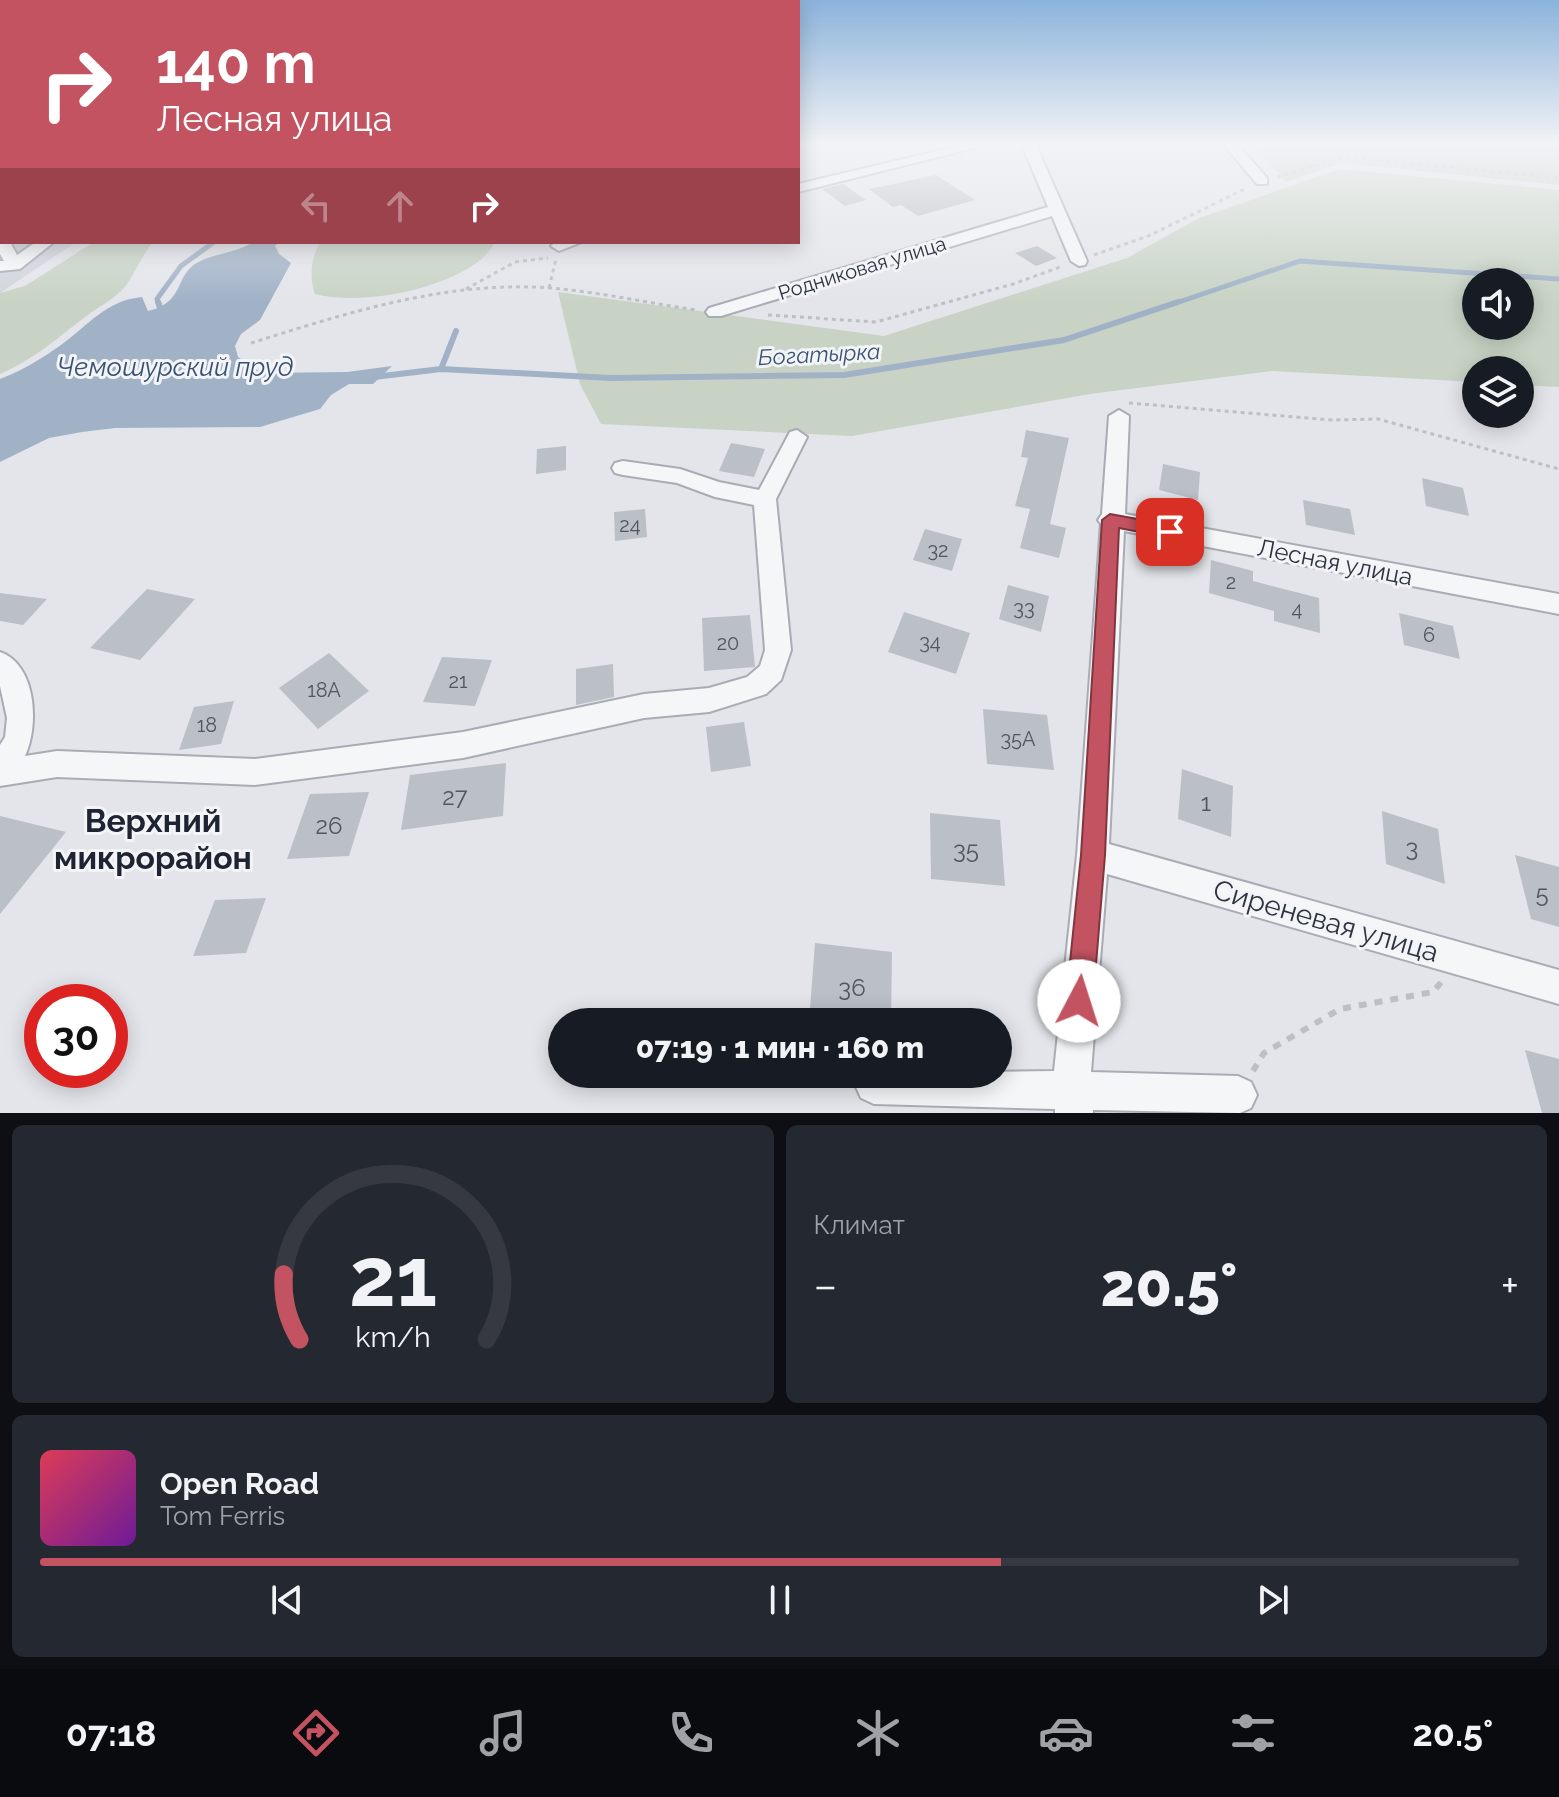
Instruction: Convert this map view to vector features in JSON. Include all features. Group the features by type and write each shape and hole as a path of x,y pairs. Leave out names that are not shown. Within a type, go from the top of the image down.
{"street":[{"path":"1051,197 1079,261"},
{"name":"Родниковая улица","path":"715,312 1056,210"},
{"path":"2,244 7,265 43,244"},
{"path":"1073,1101 1093,855 1110,520 1119,416"},
{"path":"0,772 57,764 255,772 463,745 644,706 709,700 756,686 771,672 778,650 765,499 797,437"},
{"path":"623,468 680,476 715,489 765,499"},
{"name":"Лесная улица","path":"1110,520 1559,604"},
{"path":"0,663 18,693 19,736 0,772"},
{"name":"Сиреневая улица","path":"1093,855 1559,987"},
{"path":"911,1088 1073,1101 1238,1095"}],"path":[{"path":"463,290 486,280 512,262 535,255 556,259 549,288"},
{"path":"1119,416 1123,402 1331,420 1378,419 1559,469"},
{"path":"1238,1095 1264,1053 1340,1009 1433,992 1460,959"}],"shaded area":[{"path":"0,244 73,244 0,293"}],"green space":[{"path":"1260,197 1559,197 1559,387 1534,386 1534,356 1462,356 1462,381 1272,371 1090,394 852,436 601,424 580,384 558,292 884,336 1127,258 1199,218"},
{"path":"91,244 152,244 119,293 35,355 0,374 0,293 25,286"},
{"path":"319,244 494,244 479,261 444,280 400,293 354,298 315,294 312,268"}],"water":[{"name":"Чемошурский пруд","path":"249,244 277,244 279,254 291,263 260,320 241,334 235,346 238,357 262,373 347,372 392,366 373,384 349,384 331,395 320,409 260,427 115,428 82,432 49,438 0,462 0,379 47,355 118,303 142,297 148,311 160,307 173,296 195,264"}],"building":[{"path":"833,197 862,197 866,200 845,206"},
{"path":"880,197 970,197 975,200 918,216 901,205 893,207"},
{"path":"1037,246 1057,258 1036,266 1015,253"},
{"path":"1026,430 1069,438 1050,524 1066,528 1059,558 1020,548 1030,509 1015,506 1028,458 1021,457"},
{"path":"731,443 765,449 754,477 719,471"},
{"path":"566,446 566,470 536,474 537,449"},
{"path":"1163,464 1200,472 1198,500 1159,490"},
{"path":"1422,478 1463,488 1469,516 1426,506"},
{"path":"1303,500 1350,509 1355,535 1306,525"},
{"path":"645,509 647,537 615,541 614,512"},
{"path":"925,529 962,539 952,571 913,560"},
{"path":"1211,560 1253,571 1253,581 1319,598 1320,633 1274,621 1274,611 1209,593"},
{"path":"1008,585 1049,596 1041,632 999,619"},
{"path":"147,589 195,599 140,660 90,648"},
{"path":"0,593 47,599 23,625 0,621"},
{"path":"904,612 970,633 956,674 888,652"},
{"path":"1399,613 1453,626 1460,659 1404,645"},
{"path":"750,615 755,667 704,671 702,618"},
{"path":"329,653 369,691 318,729 279,688"},
{"path":"442,657 492,660 475,706 423,702"},
{"path":"613,664 614,697 576,705 576,669"},
{"path":"234,701 221,744 179,750 194,707"},
{"path":"983,709 1047,715 1054,770 987,764"},
{"path":"744,722 751,766 711,772 706,727"},
{"path":"506,763 503,816 401,830 410,775"},
{"path":"1182,769 1233,786 1231,837 1178,819"},
{"path":"369,792 349,856 287,859 310,794"},
{"path":"1382,811 1438,829 1445,884 1386,864"},
{"path":"930,813 1000,820 1005,886 931,879"},
{"path":"0,816 66,832 0,914"},
{"path":"1515,855 1559,867 1559,927 1531,919"},
{"path":"266,898 246,953 193,956 215,900"},
{"path":"815,943 892,952 891,1008 810,1008"},
{"path":"1525,1050 1559,1059 1559,1113 1542,1113"}],"waterway":[{"path":"159,304 157,299 181,266 211,244"},
{"name":"Богатырка","path":"1173,304 1300,261 1559,279"},
{"path":"158,302 162,313"},
{"name":"Богатырка","path":"441,369 610,378 844,375 1064,340 1178,302"},
{"path":"441,369 456,331"},
{"name":"Богатырка","path":"374,377 441,369"}],"district":[{"name":"Верхний микрорайон","path":"153,838"}],"route":[{"path":"1079,1001 1093,855 1110,520 1170,532"}]}
